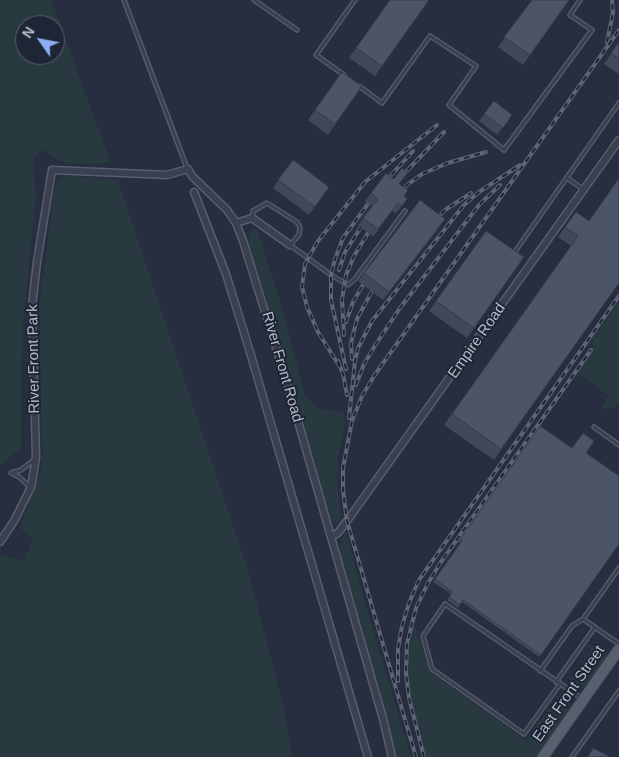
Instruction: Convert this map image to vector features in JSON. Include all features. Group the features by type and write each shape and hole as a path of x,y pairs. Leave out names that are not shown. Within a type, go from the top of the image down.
{"main road":[{"name":"East Front Street","path":"543,757 619,649"}],"street":[{"name":"Empire Road","path":"331,537 338,534 348,521 527,264 584,190 619,140"},
{"name":"River Front Park","path":"0,542 14,521 31,488 36,458 32,306 36,262 52,170 167,175 188,169"},
{"name":"River Front Road","path":"188,169 198,182 227,210 236,223 270,324 392,757"},
{"name":"River Front Road","path":"194,192 215,243 247,344 368,757"},
{"path":"236,223 252,218 290,245"}],"lane":[{"name":"River Front Road","path":"124,0 188,169"},
{"path":"254,0 297,30"},
{"path":"345,76 316,55 355,0"},
{"path":"353,82 382,103 430,36 476,66 449,105 504,150 592,30 570,15 580,0"},
{"path":"519,258 514,254 619,103"},
{"path":"567,178 584,190"},
{"path":"252,218 253,211 266,203 297,222 300,227 299,235 290,245 348,285 356,279 405,211"},
{"path":"594,427 619,445"},
{"path":"31,488 19,477 11,473 21,470 36,458"},
{"path":"540,671 572,626 583,619 619,568"},
{"path":"583,700 558,683 540,671 446,604 423,636 432,669 524,734 558,683 595,627"},
{"path":"583,619 619,644"},
{"path":"573,757 619,691"}],"shaded area":[{"path":"0,0 51,0 57,15 15,15 15,65 65,65 65,38 111,163 67,164 42,150 33,159 36,196 22,333 21,449 0,465"},
{"path":"65,175 118,180 248,570 283,704 292,757 0,757 0,555 24,561 33,539 20,528 42,466 39,307 55,186"},
{"path":"257,229 279,297 305,394 316,408 344,412 345,425 338,459 337,479 341,521 339,523 334,522 329,516 263,289 248,245 249,234"},
{"path":"619,302 619,403 613,408 605,409 601,407 609,396 577,373 593,350 591,341"},
{"path":"346,530 364,599 411,757 396,757 341,559 340,544"},
{"path":"414,623 431,673 526,740 562,691 569,698 568,710 537,757 426,757 411,702 408,679 409,652"},
{"path":"597,641 607,648 605,660 586,687 579,689 567,683 591,650 586,645 588,644 593,647"}],"building":[{"path":"390,0 429,0 382,66 356,48"},
{"path":"532,0 569,0 530,55 504,37"},
{"path":"619,42 619,59 611,53"},
{"path":"342,72 362,86 335,124 315,110"},
{"path":"494,101 512,115 503,128 484,114"},
{"path":"293,160 329,187 315,207 278,180"},
{"path":"402,168 408,172 399,184 408,190 404,196 407,199 402,206 398,203 378,229 363,218 378,199 371,193 386,173 394,179"},
{"path":"619,178 619,283 501,449 452,414 578,236 565,227 576,212 589,221"},
{"path":"420,200 445,219 389,292 364,273"},
{"path":"486,231 524,257 474,328 436,301"},
{"path":"540,426 572,448 583,433 594,441 586,453 619,476 619,544 541,655 463,600 460,605 449,597 452,592 435,579 462,541 460,539"},
{"path":"593,748 610,757 588,757"}],"railway":[{"path":"607,42 613,13 612,0"},
{"path":"416,757 347,521 343,490 343,468 352,421 362,396 374,376 619,30"},
{"path":"340,367 318,332 307,307 302,287 305,264 318,241 365,182 437,125"},
{"path":"400,178 444,132"},
{"path":"384,183 413,151"},
{"path":"398,195 407,185 422,174 448,163 486,152"},
{"path":"349,418 358,348 372,321 464,205 479,192 520,165"},
{"path":"356,385 364,364 400,308 479,205 500,185"},
{"path":"434,222 445,210 471,193"},
{"path":"346,369 331,300 331,275 343,238 368,204"},
{"path":"339,270 345,252 361,227"},
{"path":"344,335 342,300 346,275 354,256 368,233"},
{"path":"346,322 353,302 363,285"},
{"path":"352,359 351,343 357,319 372,291"},
{"path":"398,681 398,649 402,626 419,580 619,296"},
{"path":"424,757 409,698 406,673 407,644 416,608 441,562 591,350"},
{"path":"338,361 343,374 347,395"}]}
